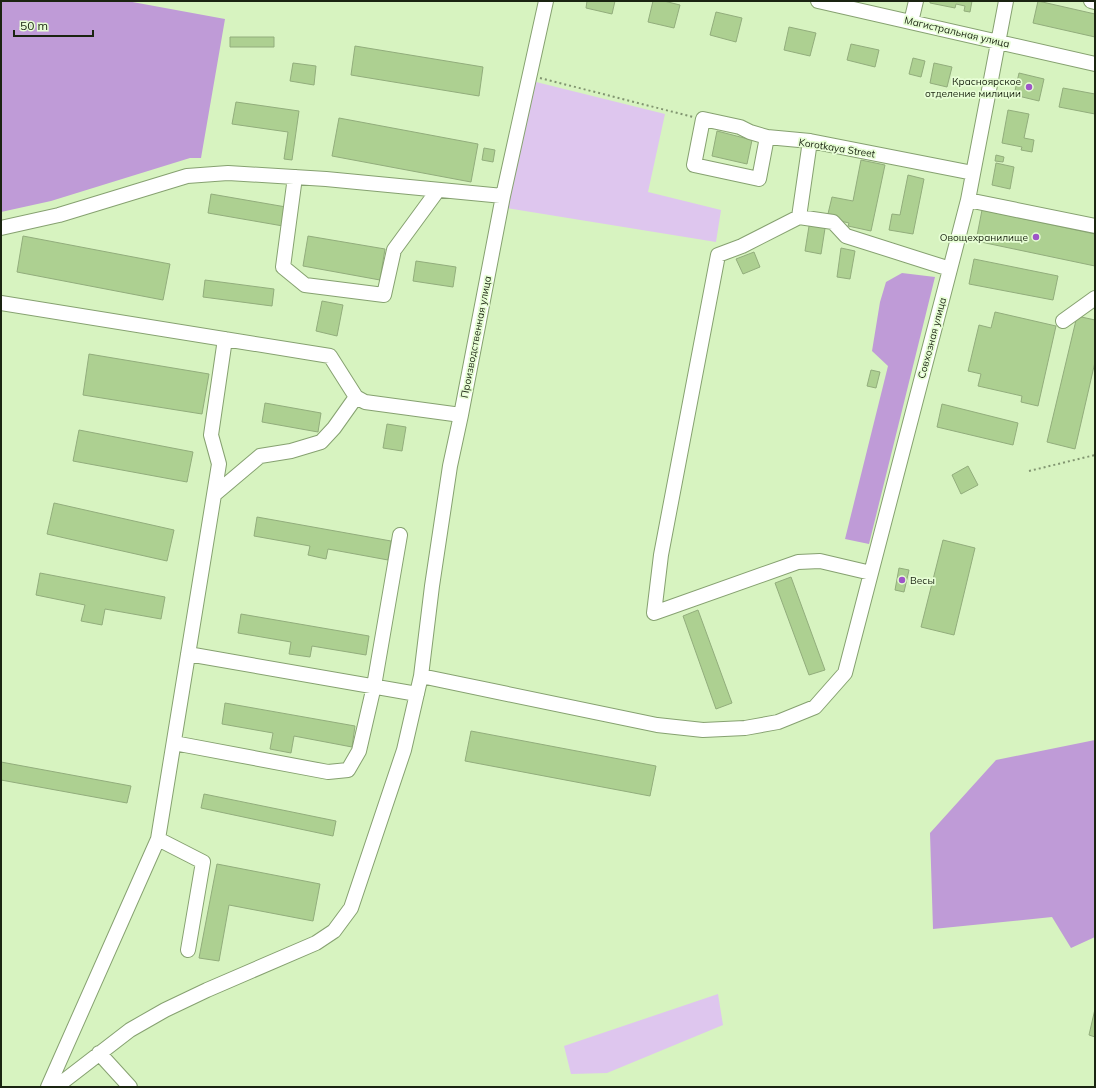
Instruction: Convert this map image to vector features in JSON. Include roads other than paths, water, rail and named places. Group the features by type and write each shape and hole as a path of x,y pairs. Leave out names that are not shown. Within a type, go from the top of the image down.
{"street":[{"name":"Производственная улица","path":"56,1087 130,1030 165,1010 207,990 316,943 334,931 351,908 404,750 421,676 450,466 503,196 546,1"},
{"name":"Магистральная улица","path":"818,1 1095,64"},
{"path":"911,22 916,1"},
{"name":"Совхозная улица","path":"421,676 657,725 703,730 745,728 778,722 815,707 845,673 968,200 1006,1"},
{"path":"1091,1 1095,2"},
{"name":"Korotkaya Street","path":"767,137 759,179 694,165 703,119 740,127 750,132 767,137 810,141 973,173"},
{"path":"799,217 810,141"},
{"path":"1,228 59,215 187,176 228,173 295,177 503,196"},
{"path":"295,177 284,267 305,285 384,295 394,250 438,190"},
{"path":"968,200 1095,226"},
{"path":"871,573 820,561 798,562 654,613 661,555 718,255 742,246 799,217 833,222 846,236 950,269"},
{"path":"1063,321 1095,298"},
{"path":"1,303 330,356 356,397 365,402 461,415"},
{"path":"48,1087 158,839 219,464 211,435 225,339"},
{"path":"214,494 260,456 291,451 322,442 356,397"},
{"path":"174,743 328,772 348,770 359,752 374,686 400,535"},
{"path":"188,654 417,694"},
{"path":"158,839 203,862 188,950"},
{"path":"99,1053 130,1087"}],"place":[{"name":"Красноярское отделение милиции","path":"1029,87"},
{"name":"Овощехранилище","path":"1036,237"},
{"name":"Весы","path":"902,580"}]}
